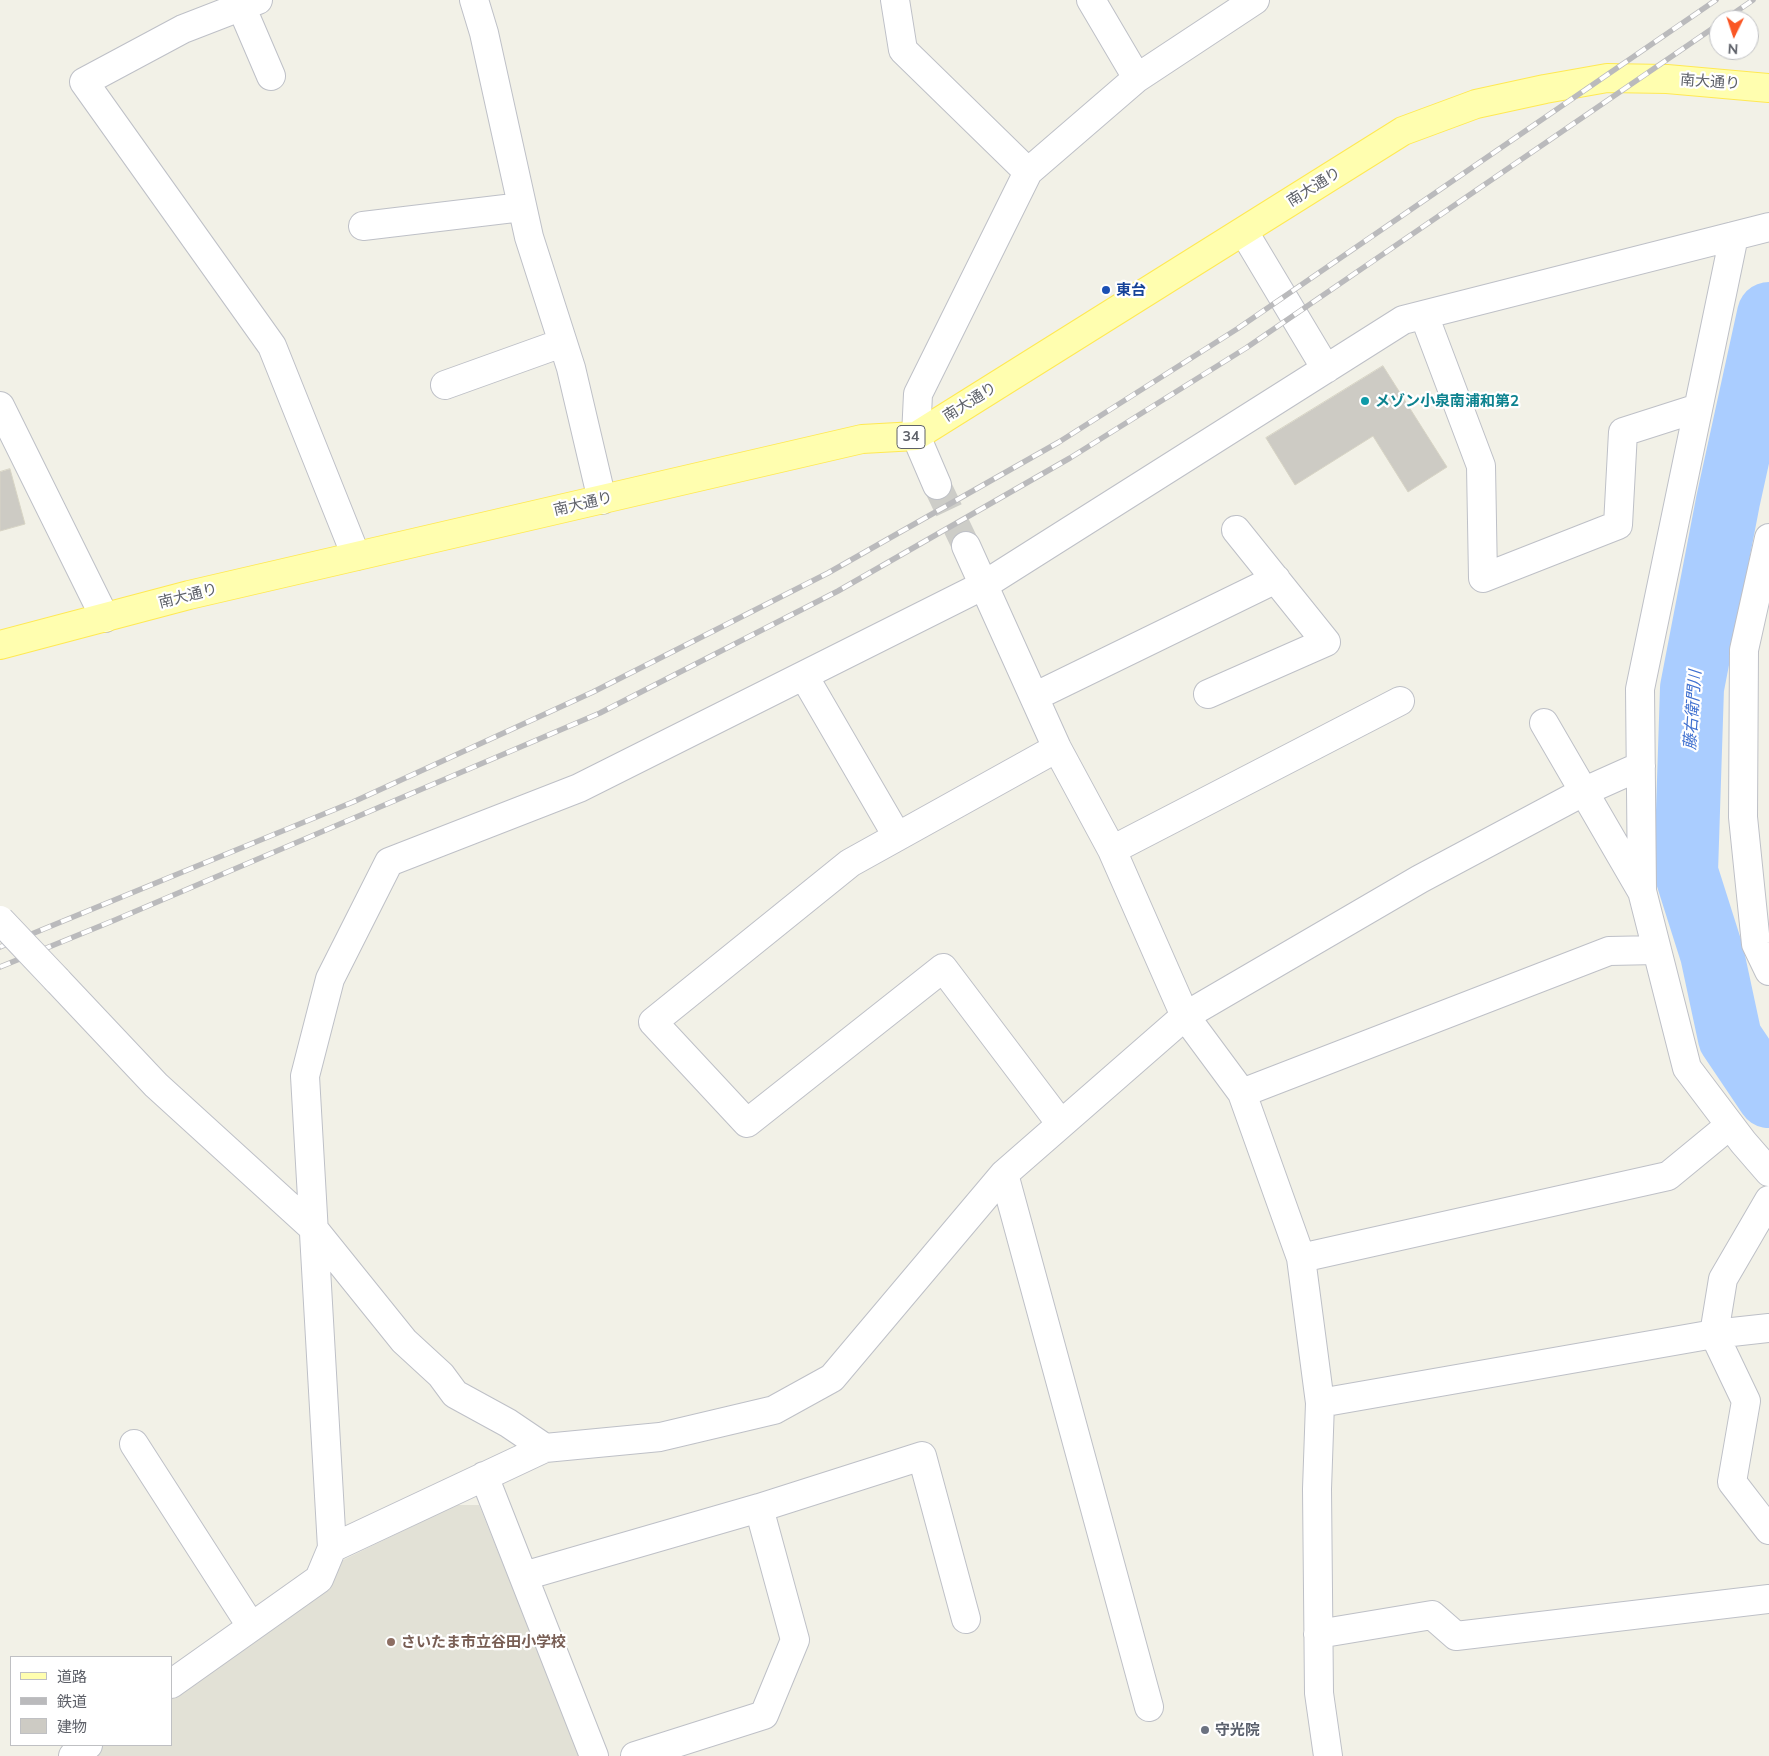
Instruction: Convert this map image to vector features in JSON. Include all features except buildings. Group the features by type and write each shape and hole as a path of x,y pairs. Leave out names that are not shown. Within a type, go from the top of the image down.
{"main road":[{"name":"南大通り","path":"0,645 189,595 862,439 916,436 1403,131 1476,104 1607,78 1667,79 1760,86"}],"street":[{"path":"474,0 484,33 529,237 571,368 602,500"},
{"path":"895,0 903,50 1028,172"},
{"path":"1090,0 1137,78"},
{"path":"937,485 916,436 918,394 1028,172 1137,78 1255,0"},
{"path":"271,76 250,3 182,29 84,82 272,346 356,556"},
{"path":"363,226 522,207"},
{"path":"1244,232 1326,369"},
{"path":"172,1683 319,1579 332,1548 305,1076 330,979 389,862 579,788 984,585 1403,320 1750,232"},
{"path":"1750,232 1698,408 1640,689 1642,891 1687,1068 1730,1125 1769,1172"},
{"path":"1424,315 1481,466 1483,578 1618,525 1623,432 1698,408"},
{"path":"445,385 562,343"},
{"path":"0,406 105,618"},
{"path":"1208,694 1326,642 1236,530"},
{"path":"1769,538 1744,650 1743,817 1756,944 1769,971"},
{"path":"966,546 1056,748 1112,850 1186,1016 1242,1093 1301,1258 1320,1403 1318,1489 1319,1693 1328,1756"},
{"path":"1034,697 1276,579"},
{"path":"804,676 897,836"},
{"path":"1112,850 1400,701"},
{"path":"1544,723 1642,891"},
{"path":"1056,748 850,863 653,1022 747,1123 944,968 1060,1124"},
{"path":"332,1548 545,1448 660,1438 774,1410 832,1378 1004,1174 1186,1016 1420,880 1585,791 1641,766"},
{"path":"0,920 156,1085 313,1228 404,1341 441,1375 455,1394 508,1423 545,1448"},
{"path":"1242,1093 1609,951 1657,950"},
{"path":"1301,1258 1668,1176 1730,1125"},
{"path":"1004,1174 1149,1707"},
{"path":"1769,1200 1723,1279 1714,1334 1746,1400 1732,1482 1769,1530"},
{"path":"1320,1403 1714,1334 1769,1328"},
{"path":"134,1444 251,1626"},
{"path":"524,1576 758,1508 922,1456 966,1619"},
{"path":"484,1476 594,1756"},
{"path":"635,1756 764,1715 795,1640 758,1508"},
{"path":"1318,1634 1432,1615 1456,1636 1769,1599"},
{"path":"73,1756 87,1746"}],"shaded area":[{"name":"さいたま市立谷田小学校","path":"456,1505 479,1505 581,1756 84,1756 99,1746 172,1746 172,1694 323,1588 343,1560"}],"waterway":[{"name":"藤右衛門川","path":"1769,314 1728,501 1692,688 1686,872 1712,954 1730,1038 1769,1096"}],"tunnel":[{"path":"937,485 966,546"}],"railway":[{"path":"0,947 353,802 593,692 828,573 1059,442 1237,329 1716,0"},
{"path":"1738,10 1753,0"},
{"path":"0,967 115,920 600,713 838,591 1070,458 1246,348 1709,31"}],"place":[{"name":"東台","path":"1106,290"},
{"name":"メゾン小泉南浦和第2","path":"1365,401"},
{"name":"さいたま市立谷田小学校","path":"391,1642"},
{"name":"守光院","path":"1205,1730"}]}
